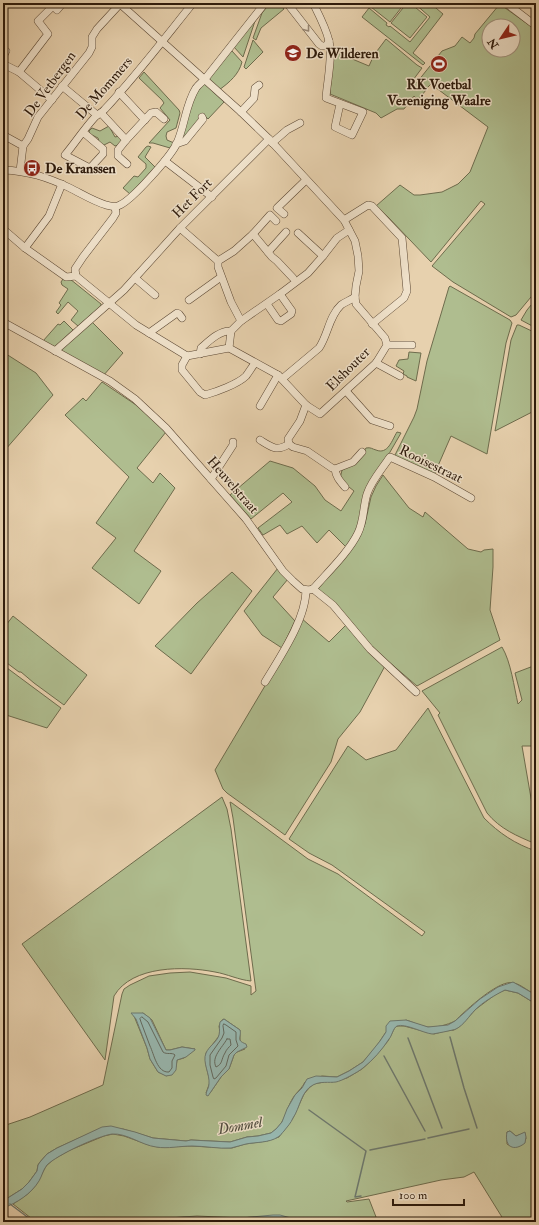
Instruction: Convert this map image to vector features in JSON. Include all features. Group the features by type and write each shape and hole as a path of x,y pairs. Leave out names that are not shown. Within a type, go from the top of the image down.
{"street":[{"path":"19,72 48,34 38,21 53,6 57,10 63,3"},
{"path":"120,3 241,112 270,141 344,220 355,241 359,271 355,297 337,310 319,348 280,377 260,406"},
{"name":"De Vetbergen","path":"23,146 28,139 38,117 89,53 92,47 92,37 97,29 120,3"},
{"name":"De Mommers","path":"82,132 103,149 103,154 91,167 88,167 65,155 81,136 82,132 119,92 193,3"},
{"path":"3,170 20,171 43,176 100,203 115,207 120,206 128,200 165,161 176,144 189,104 197,87 265,3"},
{"path":"287,3 319,44 326,46 329,41"},
{"path":"313,3 329,41 330,51 326,98 363,112 352,135 336,127 340,104"},
{"path":"506,3 536,26"},
{"path":"3,64 19,72 52,100"},
{"path":"241,112 254,98 255,88 259,85"},
{"path":"62,86 99,114 126,140"},
{"path":"119,92 145,120"},
{"path":"127,164 118,156 118,150 126,140 151,113 156,112 164,120"},
{"path":"176,144 186,141 203,120 202,117"},
{"name":"Het Fort","path":"55,351 124,290 205,202 212,198 270,141 300,123"},
{"path":"3,135 23,146 20,171"},
{"path":"165,161 212,198"},
{"path":"284,214 277,208 306,180"},
{"path":"25,248 49,216 62,184"},
{"path":"344,220 368,205 372,206 402,238 407,291 404,298 372,324"},
{"path":"115,207 116,213 83,257 75,270 76,276 136,325 186,356 229,348 242,354 280,377 306,405 300,421 288,439 289,444"},
{"path":"218,261 234,251 253,234 270,215 276,221"},
{"path":"180,228 218,261 218,267 230,302 241,321"},
{"path":"3,230 25,248 66,277 76,276"},
{"path":"229,348 231,331 241,321 267,304 308,273 336,238 349,230"},
{"path":"268,252 286,232"},
{"path":"298,233 323,256"},
{"path":"253,234 272,257 293,278"},
{"path":"190,300 221,277"},
{"path":"135,278 155,295"},
{"path":"267,304 278,320 281,321 292,314 292,311 280,294"},
{"name":"Elshouter","path":"306,405 320,414 376,363 387,345 385,338 356,304 355,297"},
{"path":"150,333 177,313 182,318"},
{"name":"Heuvelstraat","path":"3,322 110,382 135,399 166,428 246,519 283,571 302,589 309,589 332,605 370,649 416,692"},
{"path":"200,354 201,348 208,342 225,330 231,331"},
{"path":"387,345 412,345"},
{"path":"186,356 182,365 182,370 200,392 205,395 239,381 246,376 255,362"},
{"path":"376,363 400,376"},
{"path":"346,391 372,420 390,426"},
{"path":"260,440 271,447 277,448 283,448 289,444"},
{"path":"211,479 233,445 233,442"},
{"path":"289,444 307,452 332,468 353,462 362,452"},
{"name":"Rooisestraat","path":"309,589 351,546 361,526 370,487 390,457 434,477 471,498"},
{"path":"336,468 338,480 345,487"},
{"path":"266,682 298,622 309,589"}],"green space":[{"path":"270,3 279,3 284,9 261,28 256,40 253,38 262,13"},
{"path":"374,3 405,3 390,22 371,7"},
{"path":"407,3 410,3 427,17 410,38 391,23"},
{"path":"414,3 430,3 443,14 413,53 425,63 423,65 362,17 369,8 387,23 386,25 389,27 390,26 410,42 430,17"},
{"path":"499,5 501,5 519,18 488,18"},
{"path":"256,18 243,57 234,47"},
{"path":"521,19 536,30 536,291 516,315 511,317 453,282 432,266 485,204 481,201 431,262 376,206 400,185 414,195 442,192 458,184 470,172 488,127 431,84 427,88 418,81 442,51 455,46 462,37 470,43 481,27 481,58 521,58"},
{"path":"386,39 422,68 413,80 426,90 418,100 414,96 404,109 397,109 381,118 376,113 330,94 333,51 369,66 374,55"},
{"path":"253,40 263,52 246,69 244,67"},
{"path":"231,51 242,62 241,66 234,78 219,90 208,79"},
{"path":"144,72 179,110 180,113 176,128 167,132 166,136 167,140 174,143 170,148 149,143 170,120 160,108 164,103 162,100 139,78"},
{"path":"205,84 224,102 208,119 203,114 200,116 184,138 182,137 193,100 200,88"},
{"path":"109,126 115,137 119,136 122,141 115,146 110,142 102,146 100,145 98,138 90,134 89,131 92,128 100,131"},
{"path":"148,146 151,147 145,157 155,167 130,194 123,188 134,176 138,177 146,168 146,164 138,157"},
{"path":"63,279 70,279 101,304 101,306 78,326 71,320 78,311 68,302 58,314 56,312 61,305 59,303 68,289 62,285 61,282"},
{"path":"450,286 510,320 512,323 506,343 487,454 451,436 434,475 395,457 395,455 417,409 427,361"},
{"path":"536,299 536,328 521,320"},
{"path":"64,321 73,330 56,346 53,347 43,341 58,324 60,325"},
{"path":"91,321 123,353 103,376 59,351"},
{"path":"517,325 536,333 536,410 495,431 511,340"},
{"path":"3,352 36,373 53,395 5,450 3,449"},
{"path":"409,352 421,353 416,381 403,374 404,371 396,366 399,360 408,359"},
{"path":"102,382 145,411 166,432 137,468 153,483 160,473 175,488 134,551 161,571 139,604 92,568 116,538 96,523 129,477 65,415 83,398 86,401"},
{"path":"397,432 401,433 386,459 371,480 360,524 346,547 329,530 317,543 302,526 287,534 280,525 263,535 258,528 292,502 283,493 251,519 230,495 270,461 293,468 315,486 325,500 341,511 354,491 340,479 342,470 354,464 366,448 380,451 387,449"},
{"path":"383,475 409,508 423,517 425,512 468,549 481,552 484,550 493,549 490,610 500,640 417,686 375,650 318,589 359,538 365,524 371,497"},
{"path":"278,568 288,579 273,597 295,621 282,648 262,635 244,611"},
{"path":"232,572 252,591 191,674 155,646 197,603"},
{"path":"13,616 87,675 64,705 3,660 3,629"},
{"path":"301,618 329,642 346,625 385,666 360,712 338,739 331,762 285,835 227,793 223,789 215,770 275,669"},
{"path":"502,647 510,667 518,704 522,700 515,673 536,665 536,746 522,746 536,827 536,844 503,828 487,813 438,715 440,713 422,691"},
{"path":"3,665 61,708 47,728 3,714"},
{"path":"428,708 484,818 508,838 536,851 536,995 517,984 508,983 500,985 483,996 455,1021 449,1024 438,1027 427,1027 406,1020 386,1032 363,1062 349,1071 337,1077 322,1076 305,1082 292,1100 283,1120 271,1133 247,1137 230,1142 186,1141 153,1138 123,1129 97,1130 47,1154 38,1165 37,1171 29,1182 22,1189 3,1201 3,1126 30,1117 103,1085 124,989 149,976 190,972 226,978 251,986 251,995 256,991 230,802 308,859 338,874 422,936 425,932 332,865 309,853 289,839 348,746 366,760 396,750","holes":["143,1013 152,1020 166,1050 182,1047 195,1049 184,1058 177,1060 176,1067 167,1076 158,1072 150,1059 134,1016","224,1019 240,1030 240,1040 245,1049 234,1055 229,1069 221,1077 210,1093 206,1093 210,1082 206,1065 206,1053 219,1036 219,1026"]},
{"path":"222,797 227,809 231,829 251,981 215,972 189,969 160,970 133,978 122,986 114,996 105,1060 22,944"},
{"path":"505,990 518,993 536,1004 536,1222 505,1222 474,1172 464,1177 441,1180 346,1201 369,1199 378,1222 305,1222 254,1217 241,1218 197,1216 169,1218 151,1222 36,1222 13,1204 29,1193 36,1185 46,1166 54,1159 70,1150 104,1136 113,1134 124,1136 158,1147 191,1146 226,1148 267,1141 279,1137 293,1118 304,1094 310,1087 314,1084 329,1081 332,1082 347,1078 362,1069 372,1060 388,1041 395,1027 404,1026 434,1034 454,1030 460,1026 476,1009 496,994","holes":["510,1131 516,1136 525,1133 526,1139 510,1146 507,1144 507,1132"]}],"water":[{"path":"513,982 536,995 536,1004 518,993 505,990 482,1004 462,1025 456,1029 432,1034 405,1026 397,1026 394,1028 390,1038 380,1051 361,1070 339,1081 319,1083 309,1088 303,1095 290,1123 279,1137 267,1141 231,1148 192,1146 165,1148 150,1146 123,1135 106,1135 78,1146 59,1156 47,1165 36,1186 28,1194 13,1204 3,1208 3,1201 22,1189 29,1182 37,1171 38,1165 47,1154 102,1127 111,1126 153,1138 186,1141 230,1142 247,1137 271,1133 282,1122 295,1095 302,1088 307,1079 316,1076 337,1077 363,1062 386,1032 386,1026 390,1021 406,1020 428,1027 448,1025 455,1021 480,999 498,987"},
{"path":"131,1013 143,1013 150,1018 166,1050 182,1047 195,1049 186,1057 177,1060 176,1070 172,1075 166,1076 158,1072 150,1059 136,1019"},
{"path":"224,1019 240,1030 240,1040 246,1044 247,1047 234,1055 229,1069 221,1077 208,1096 206,1095 206,1092 209,1085 209,1080 205,1057 207,1051 218,1037 220,1022"},
{"path":"510,1131 516,1136 525,1132 525,1143 517,1147 508,1144 506,1137 507,1132"},
{"path":"280,1215 305,1222 151,1222 169,1218 185,1217 241,1218"}],"waterway":[{"path":"450,1037 477,1128"},
{"path":"408,1038 442,1128"},
{"path":"384,1056 425,1131"},
{"path":"309,1110 366,1151 355,1197 361,1196"},
{"path":"428,1138 469,1129"},
{"path":"370,1150 425,1139"},
{"path":"10,1204 34,1222"}],"place":[{"name":"De Wilderen","path":"293,53"},
{"name":"RK Voetbal Vereniging Waalre","path":"439,64"},
{"name":"De Kranssen","path":"32,168"}],"water label":[{"name":"Dommel","path":"240,1126"}]}
